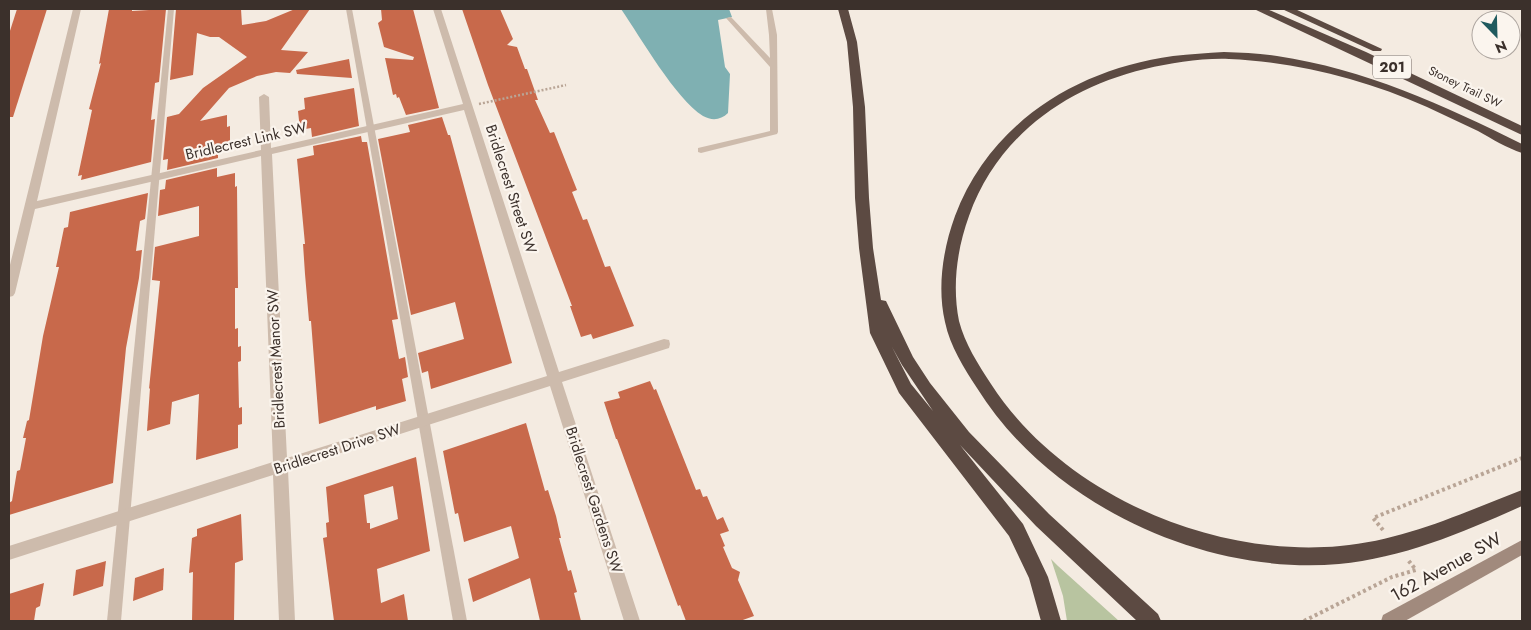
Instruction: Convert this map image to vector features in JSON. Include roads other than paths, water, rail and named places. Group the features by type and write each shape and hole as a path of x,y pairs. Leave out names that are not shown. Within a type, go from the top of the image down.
{"highway":[{"path":"844,9 852,42 859,107 862,198 866,248 873,282 878,333 905,388 1016,530 1038,577 1051,621"},
{"name":"Stoney Trail SW","path":"1258,9 1362,54 1522,131"},
{"path":"1287,9 1388,54 1522,120"},
{"path":"1522,149 1416,98 1333,69 1308,63 1212,54 1148,63 1103,76 1062,95 1024,122 1008,139 978,178 968,200 959,225 952,254 948,287 951,319 963,352 982,387 1010,423 1047,459 1085,486 1130,512 1179,532 1233,550 1286,555 1339,555 1390,546 1437,534 1522,498"},
{"path":"873,282 895,337 922,384 956,428 990,468 1084,562 1151,621"}],"main road":[{"name":"162 Avenue SW","path":"1389,621 1522,547"}],"street":[{"path":"9,293 77,9"},
{"name":"Bridlecrest Street SW","path":"438,9 556,379"},
{"name":"Bridlecrest Manor SW","path":"264,97 287,621"},
{"name":"Bridlecrest Link SW","path":"30,206 468,106"},
{"name":"Bridlecrest Drive SW","path":"9,553 664,344"},
{"name":"Bridlecrest Gardens SW","path":"556,379 632,621"}],"lane":[{"path":"114,621 171,9"},
{"path":"349,9 460,621"},
{"path":"701,150 774,132 773,35 768,9"},
{"path":"729,18 773,66"}],"water":[{"path":"621,9 729,9 732,17 718,20 725,67 730,74 728,113 716,119 710,119 692,107 670,82"}]}
